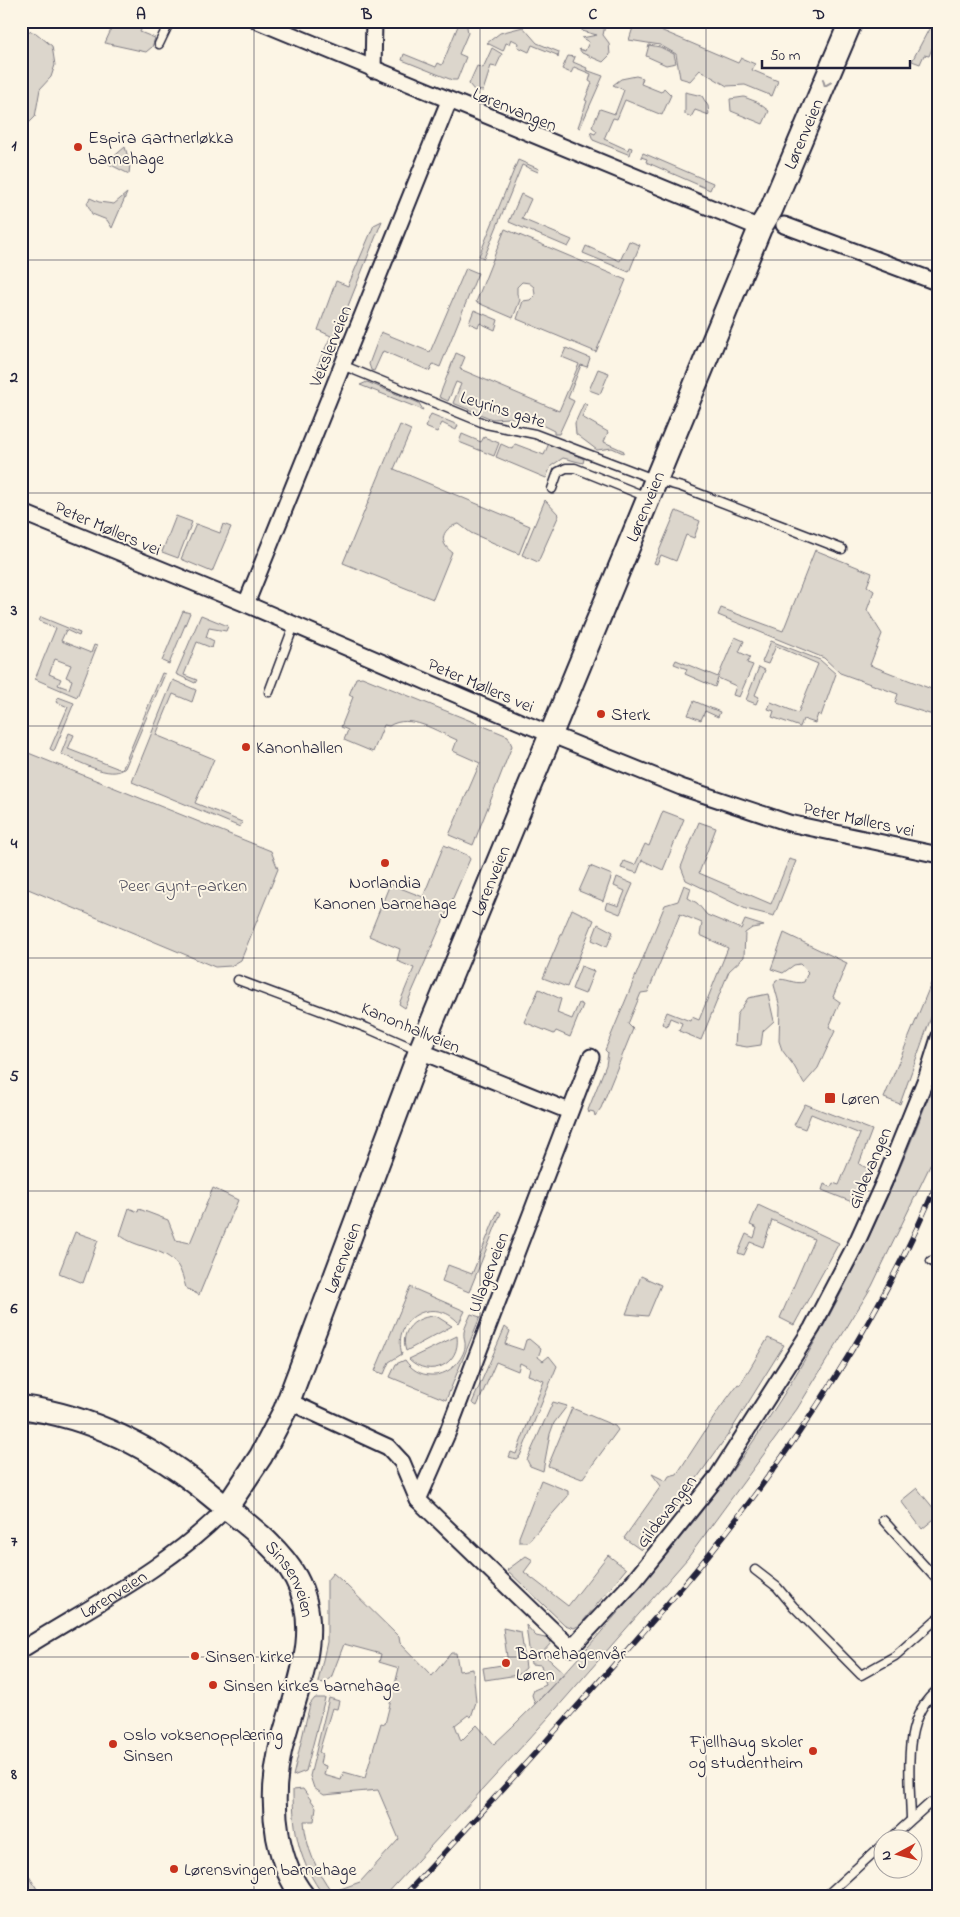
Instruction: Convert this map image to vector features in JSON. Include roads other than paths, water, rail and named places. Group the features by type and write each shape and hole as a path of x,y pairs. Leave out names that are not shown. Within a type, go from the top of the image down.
{"street":[{"name":"Lørenvangen","path":"258,21 448,101 939,283"},
{"path":"373,70 374,21"},
{"name":"Lørenveien","path":"21,1650 175,1554 203,1532 227,1507 261,1456 288,1401 420,1051 653,489 772,221 851,21"},
{"name":"Vekslerveien","path":"246,604 448,101"},
{"name":"Peter Møllers vei","path":"21,512 246,604 551,734 681,787 789,822 939,856"},
{"name":"Gildevangen","path":"288,1401 388,1447 402,1462 418,1500 571,1648 634,1581 717,1477 812,1328 856,1244 884,1182 927,1076 939,1038"},
{"name":"Kanonhallveien","path":"420,1051 569,1111"},
{"name":"Ullagerveien","path":"418,1500 447,1434 591,1057"},
{"name":"Sinsenveien","path":"21,1407 56,1412 113,1432 162,1458 194,1480 227,1507 285,1561 298,1581 307,1610 309,1633 307,1651 280,1752 275,1790 280,1845 291,1877 302,1896"}],"lane":[{"path":"159,44 170,21"},
{"name":"Leyrins gate","path":"342,365 486,424 535,434 653,489"},
{"path":"552,489 558,472 566,468 575,468 653,489 682,487 842,550"},
{"path":"269,692 294,625"},
{"name":"Kanonhallveien","path":"238,980 358,1024 420,1051"},
{"path":"883,1520 939,1582"},
{"path":"755,1570 777,1587 793,1606 861,1675 895,1656 939,1617"},
{"path":"911,1819 910,1765 913,1727 928,1696 939,1689"},
{"path":"899,1830 930,1803 939,1810"},
{"path":"826,1896 872,1854"}],"railway":[{"path":"404,1896 649,1626 747,1506 810,1417 867,1323 917,1227 939,1178"}],"place":[{"name":"Espira Gartnerløkka barnehage","path":"78,147"},
{"name":"Sterk","path":"601,714"},
{"name":"Kanonhallen","path":"246,747"},
{"name":"Norlandia Kanonen barnehage","path":"385,863"},
{"name":"Løren","path":"830,1098"},
{"name":"Sinsen kirke","path":"195,1656"},
{"name":"Barnehagenvår Løren","path":"506,1663"},
{"name":"Sinsen kirkes barnehage","path":"213,1685"},
{"name":"Oslo voksenopplæring Sinsen","path":"113,1744"},
{"name":"Fjellhaug skoler og studentheim","path":"813,1751"},
{"name":"Lørensvingen barnehage","path":"174,1869"}],"park label":[{"name":"Peer Gynt-parken","path":"183,885"}]}
